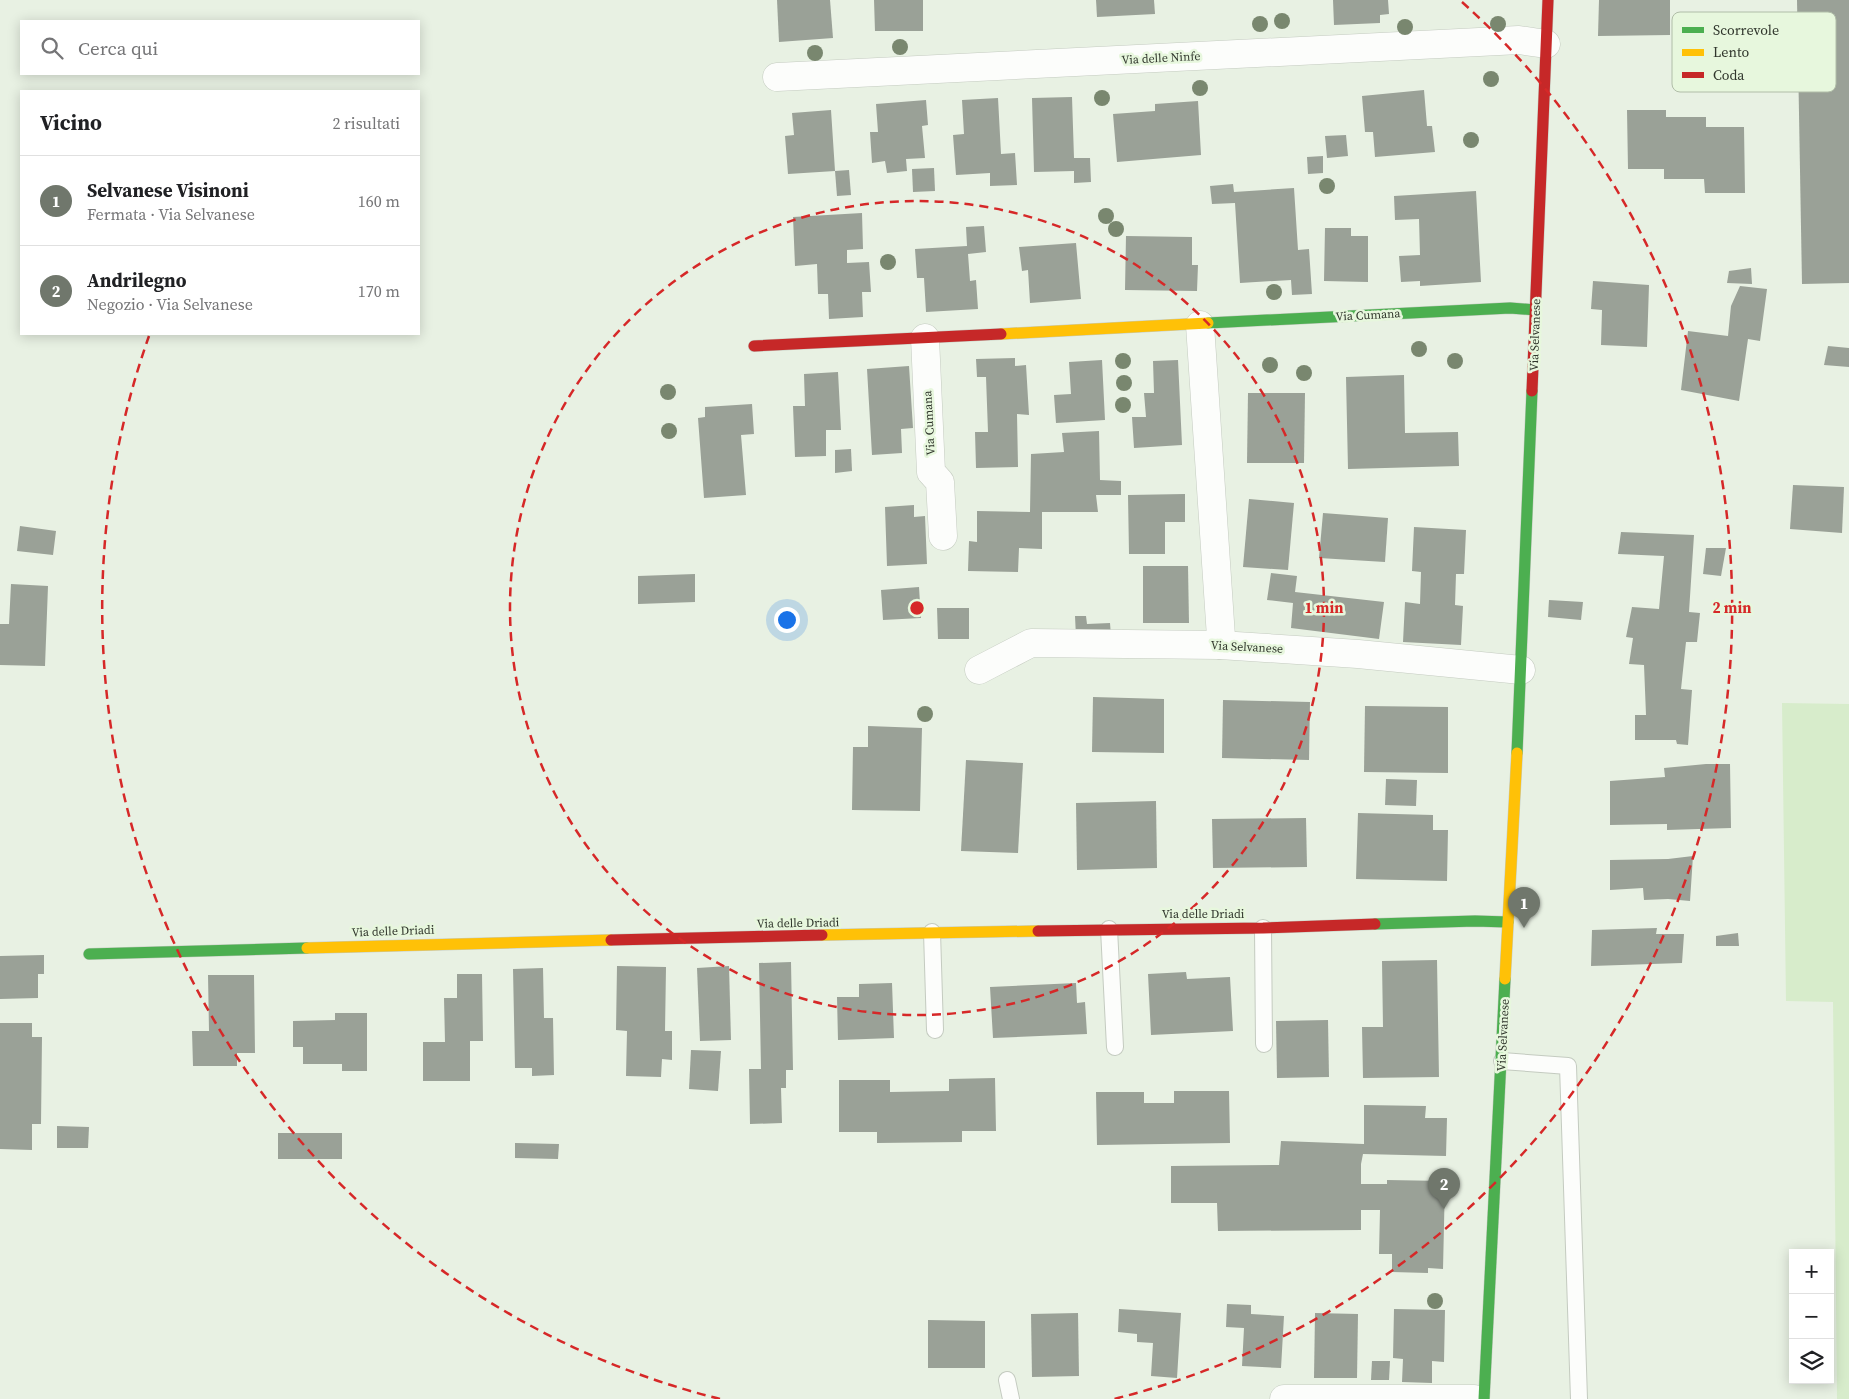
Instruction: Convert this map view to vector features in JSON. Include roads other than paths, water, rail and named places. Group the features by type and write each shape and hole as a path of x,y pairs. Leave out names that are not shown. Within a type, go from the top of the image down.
{"street":[{"name":"Via Selvanese","path":"1484,1399 1521,670 1548,0"},
{"name":"Via delle Ninfe","path":"777,77 1519,40 1546,44"},
{"name":"Via Cumana","path":"754,346 1510,308 1536,310"},
{"path":"1200,324 1220,645"},
{"name":"Via Cumana","path":"925,338 931,472 940,482 943,536"},
{"name":"Via Selvanese","path":"979,670 1031,643 1220,645 1358,654 1521,670"},
{"name":"Via delle Driadi","path":"89,954 932,932 1263,928 1475,921 1508,922"},
{"path":"1284,1399 1474,1399"}],"lane":[{"path":"1263,928 1264,1044"},
{"path":"1109,930 1115,1047"},
{"path":"932,932 935,1030"},
{"path":"1502,1061 1568,1066 1579,1399"},
{"path":"1007,1380 1011,1399"}],"place":[{"name":"Selvanese Visinoni","path":"1524,928"},
{"name":"Andrilegno","path":"1444,1209"}]}
